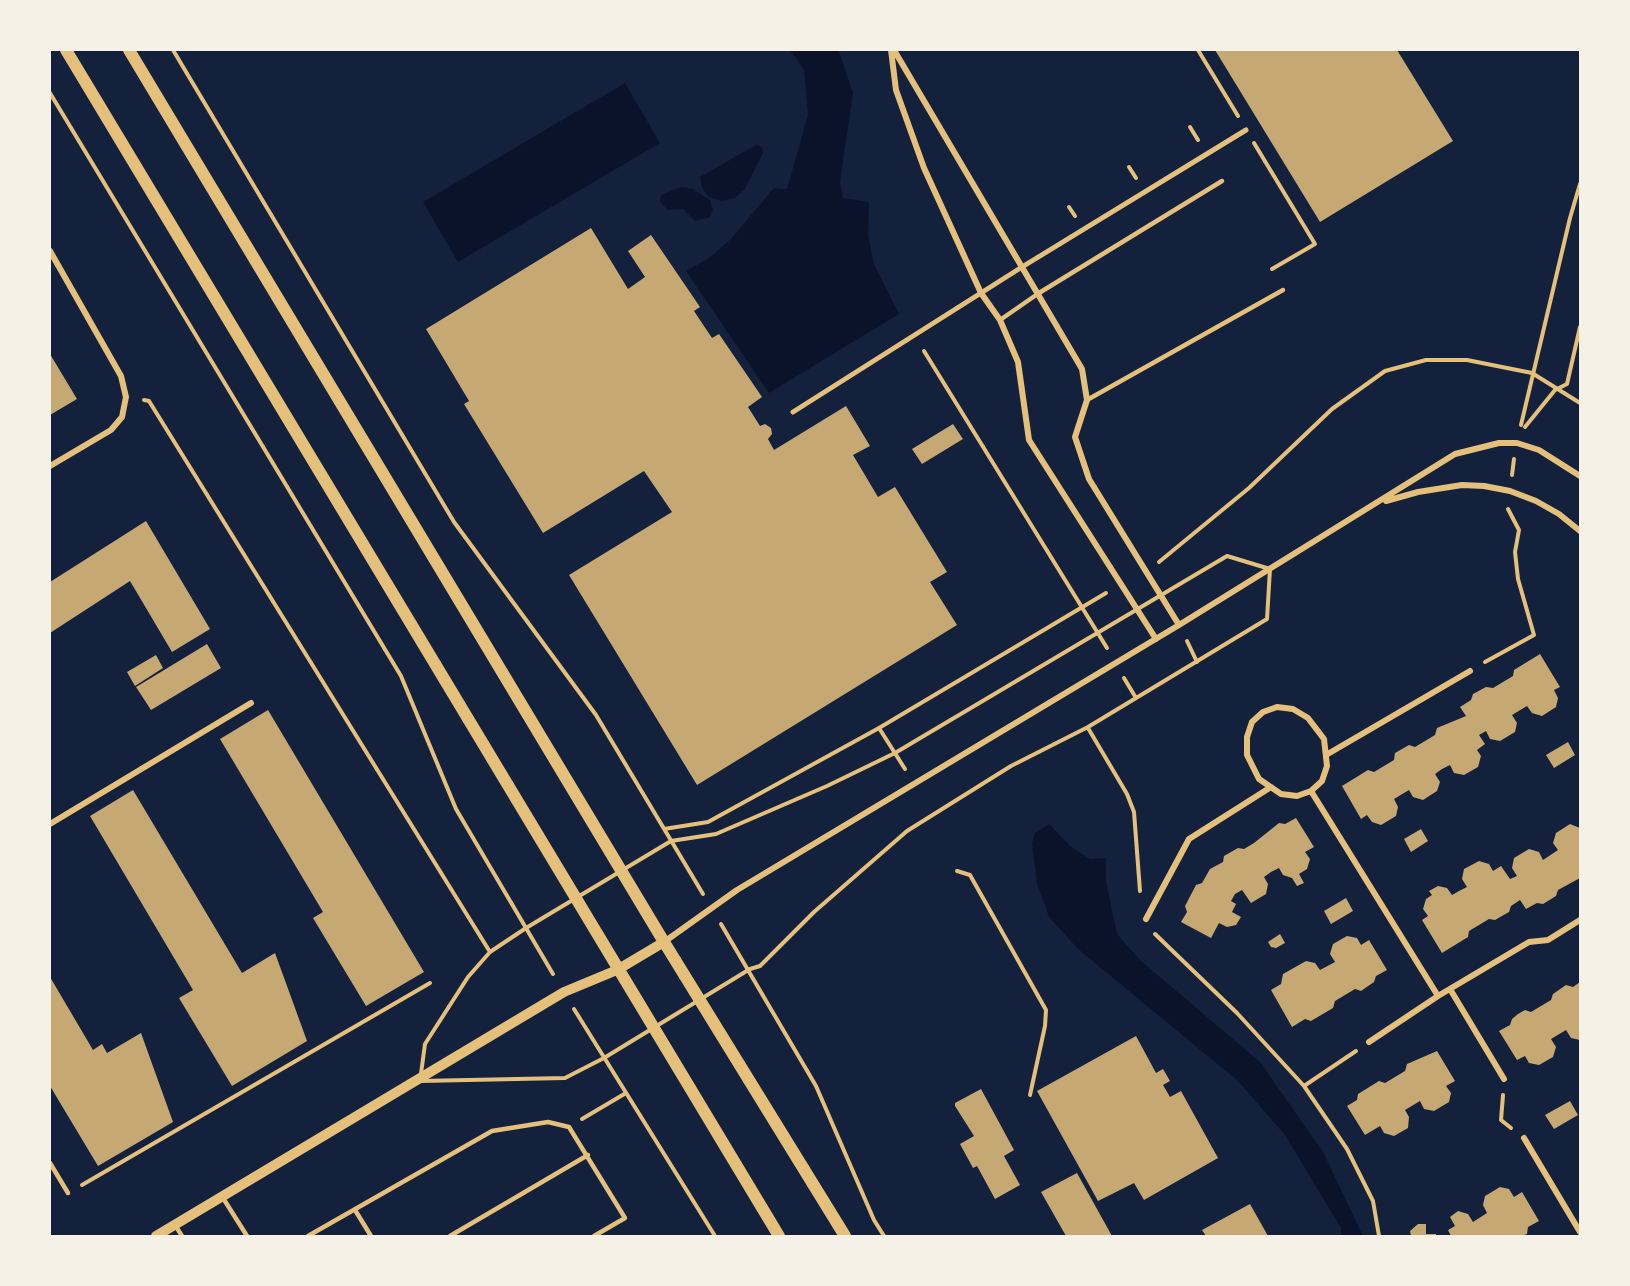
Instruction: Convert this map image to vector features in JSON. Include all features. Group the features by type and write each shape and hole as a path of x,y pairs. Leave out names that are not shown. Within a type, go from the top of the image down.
{"main road":[{"path":"66,50 574,899 779,1236"},
{"path":"129,50 664,942 845,1236"}],"street":[{"path":"892,50 1039,293 1082,369 1087,400 1075,437 1089,479 1179,625"},
{"path":"892,50 896,90 924,168 981,292 1000,320 1018,362 1029,440 1156,639"},
{"path":"793,412 981,292 1246,130"},
{"path":"50,251 121,376 126,397 122,417 111,430 50,466"},
{"path":"156,1236 420,1081 564,992 617,970 664,942 737,890 1156,639 1455,454 1498,443 1517,443 1539,450 1581,476"},
{"path":"1377,503 1418,492 1462,485 1510,491 1551,509 1581,531"},
{"path":"1326,755 1470,671"},
{"path":"50,824 251,704"},
{"path":"1277,707 1293,709 1308,718 1324,739 1326,755 1328,765 1322,781 1311,791 1297,796 1281,794 1259,779 1247,755 1252,722 1263,712 1277,707"},
{"path":"1146,919 1189,839 1271,787"},
{"path":"1311,791 1438,996"},
{"path":"1369,1042 1438,996 1529,942 1548,940 1581,920"},
{"path":"1450,989 1504,1079"},
{"path":"1524,1138 1581,1232"}],"lane":[{"path":"1000,320 1039,293 1222,181"},
{"path":"1087,400 1283,290"},
{"path":"308,1236 492,1131 548,1122 569,1127 625,1218 594,1236"},
{"path":"450,1236 588,1155"},
{"path":"50,1163 68,1193"},
{"path":"223,1198 247,1236"},
{"path":"355,1210 371,1236"},
{"path":"175,1226 182,1236"}],"path":[{"path":"173,50 454,522 596,715 671,841"},
{"path":"1198,50 1315,244 1272,269"},
{"path":"50,93 401,676 456,809 526,928"},
{"path":"1581,184 1532,373 1519,435 1555,390 1566,384 1581,327"},
{"path":"914,335 1098,634"},
{"path":"1532,373 1555,390 1581,403"},
{"path":"126,397 149,401 490,952"},
{"path":"1470,671 1534,635 1518,579 1515,552 1519,530 1508,510 1517,443"},
{"path":"1227,556 1270,569 1267,619 1088,727 1011,766 908,831 814,912 760,966 750,969 604,1058 565,1078 420,1081 425,1044 468,977 490,952 622,871 671,841 716,834 827,786 895,753 1227,556"},
{"path":"1088,727 1128,794 1134,812 1140,891 1146,919 1154,933 1237,1013 1304,1086 1347,1149 1373,1202 1379,1236"},
{"path":"879,728 895,753"},
{"path":"957,871 970,875 1046,1010 1045,1026 1030,1095"},
{"path":"750,969 816,1086 874,1220 884,1236"},
{"path":"68,1193 430,983"},
{"path":"1304,1086 1369,1042"},
{"path":"604,1058 715,1236"},
{"path":"1504,1079 1501,1120 1524,1138"},
{"path":"569,1127 626,1093"}],"water":[{"path":"790,50 837,50 839,52 853,93 840,182 843,198 869,202 868,236 874,264 899,314 769,393 686,271 709,258 731,239 774,188 787,189 808,115 804,70"},
{"path":"625,83 660,143 458,262 423,202"},
{"path":"756,145 762,147 763,153 745,189 735,198 722,201 709,197 702,188 700,177"},
{"path":"681,187 693,189 710,200 713,210 710,217 695,221 683,209 668,210 660,202 661,195"},
{"path":"1049,824 1070,846 1090,859 1106,858 1106,882 1117,934 1140,960 1260,1062 1323,1152 1363,1236 1341,1236 1341,1228 1285,1135 1238,1081 1078,949 1049,917 1037,883 1032,843 1035,833"}],"building":[{"path":"1215,50 1397,50 1453,141 1320,222"},
{"path":"591,228 628,289 645,277 628,251 651,235 700,307 694,311 712,338 719,334 762,397 748,407 760,426 765,424 771,428 772,434 768,439 774,450 846,406 870,446 853,455 878,497 895,487 947,572 930,582 957,625 697,785 569,575 672,512 644,471 543,533 464,404 469,401 426,329"},
{"path":"50,354 77,399 50,415"},
{"path":"953,424 963,439 922,464 912,449"},
{"path":"146,521 210,629 172,652 130,581 50,633 50,582"},
{"path":"207,644 221,668 151,710 136,687"},
{"path":"1540,654 1560,687 1554,690 1558,698 1556,707 1542,716 1532,713 1527,706 1512,715 1517,723 1515,732 1500,741 1490,739 1486,731 1479,735 1485,744 1477,750 1481,756 1478,767 1464,775 1454,773 1450,765 1442,769 1435,774 1440,782 1437,791 1423,800 1413,797 1409,790 1394,799 1398,807 1396,816 1381,825 1372,822 1367,815 1361,819 1342,786 1368,770 1374,772 1394,760 1395,753 1409,745 1415,747 1435,735 1437,728 1466,716 1460,707 1471,700 1473,694 1486,687 1493,688 1513,676 1514,670"},
{"path":"156,655 163,668 135,686 127,672"},
{"path":"268,710 424,972 366,1006 313,918 323,912 220,739"},
{"path":"1568,742 1575,755 1554,768 1546,755"},
{"path":"133,790 242,973 275,953 307,1041 232,1086 179,998 193,990 90,816"},
{"path":"1296,818 1314,847 1305,852 1310,859 1307,869 1299,874 1304,883 1297,886 1292,878 1283,875 1279,868 1271,872 1264,877 1268,884 1266,894 1251,903 1242,890 1235,894 1231,901 1236,904 1232,912 1241,917 1236,925 1227,927 1219,923 1211,938 1181,922 1187,912 1185,906 1196,885 1202,883 1210,869 1223,862 1224,856 1254,843 1279,823 1285,824"},
{"path":"1570,824 1580,828 1580,878 1558,890 1556,896 1543,904 1537,903 1526,909 1520,900 1511,906 1509,912 1495,920 1489,919 1469,931 1468,937 1442,953 1422,920 1428,916 1423,909 1426,899 1432,895 1429,891 1438,886 1447,888 1452,895 1467,887 1462,879 1464,869 1479,861 1489,864 1493,871 1501,866 1510,879 1517,876 1512,868 1514,858 1529,849 1539,852 1543,860 1558,850 1553,843 1556,833"},
{"path":"1421,829 1428,841 1411,852 1404,839"},
{"path":"1346,898 1353,911 1331,924 1324,911"},
{"path":"1280,934 1285,943 1276,948 1271,947 1268,942"},
{"path":"1347,936 1357,938 1361,945 1369,940 1387,970 1376,976 1374,982 1361,991 1355,989 1335,1001 1333,1008 1311,1021 1305,1019 1292,1027 1271,990 1281,984 1283,974 1306,961 1315,963 1320,970 1335,962 1330,954 1333,944"},
{"path":"50,977 93,1050 102,1044 107,1053 141,1033 173,1122 98,1166 50,1086"},
{"path":"1580,982 1580,1040 1571,1038 1566,1030 1551,1039 1556,1047 1553,1057 1539,1065 1529,1063 1525,1056 1517,1060 1499,1031 1510,1025 1512,1019 1518,1014 1525,1010 1531,1012 1551,1000 1553,994 1566,985 1573,987"},
{"path":"1136,1036 1156,1073 1163,1069 1170,1081 1163,1085 1170,1097 1181,1091 1218,1158 1144,1200 1134,1183 1098,1201 1037,1091"},
{"path":"1437,1051 1455,1081 1446,1086 1451,1093 1449,1102 1434,1111 1424,1109 1420,1101 1405,1110 1409,1117 1408,1128 1394,1136 1384,1133 1380,1126 1365,1135 1347,1106 1357,1100 1358,1094 1379,1081 1385,1083 1405,1071 1407,1064"},
{"path":"981,1089 1014,1150 1004,1156 1020,1185 995,1199 977,1166 973,1168 960,1144 974,1136 955,1106 955,1103"},
{"path":"1570,1101 1578,1115 1554,1129 1545,1115"},
{"path":"1077,1173 1112,1236 1066,1236 1041,1192"},
{"path":"1500,1187 1509,1189 1514,1197 1522,1192 1539,1221 1528,1227 1527,1234 1522,1236 1451,1236 1448,1230 1455,1226 1450,1217 1458,1211 1468,1214 1473,1222 1487,1213 1483,1205 1485,1196"},
{"path":"1250,1204 1268,1236 1206,1236 1202,1230"},
{"path":"1418,1224 1426,1224 1426,1234 1436,1234 1436,1236 1411,1236 1410,1231"}]}
